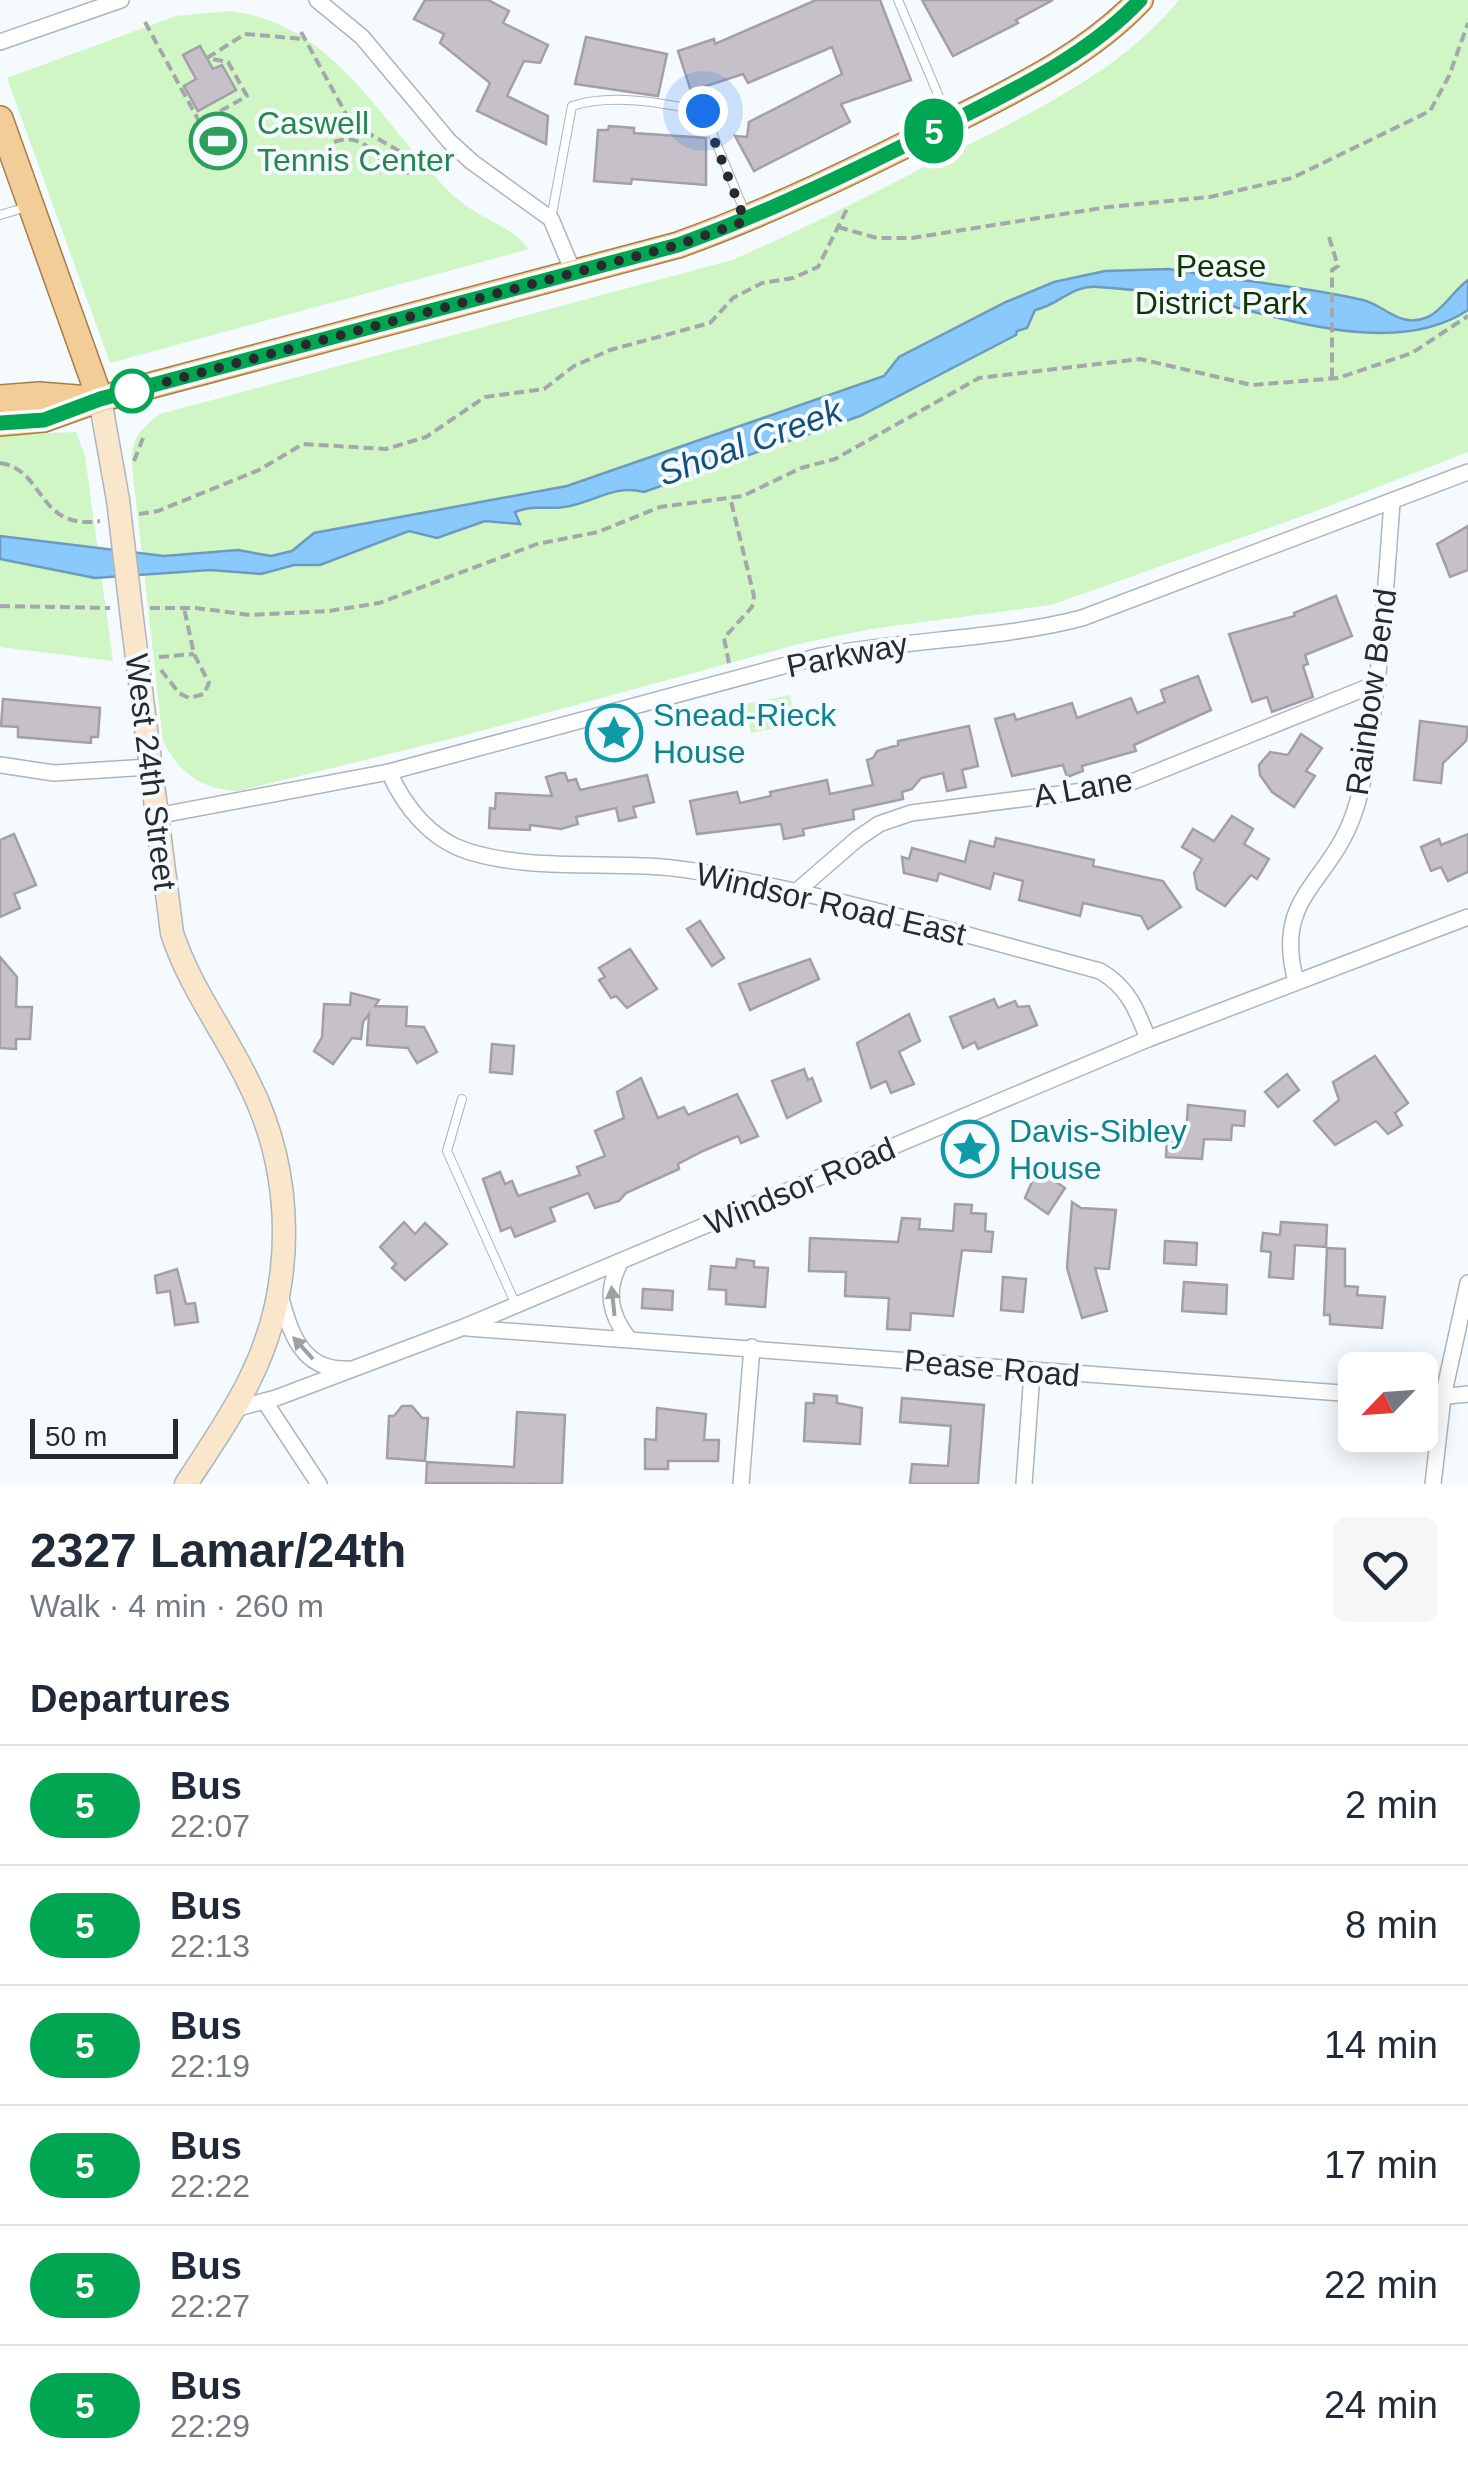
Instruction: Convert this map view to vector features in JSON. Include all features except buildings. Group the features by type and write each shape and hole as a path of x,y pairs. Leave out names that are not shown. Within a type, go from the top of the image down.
{"main road":[{"path":"0,423 44,420 100,399 678,245 748,220 838,180 1018,88 1087,45 1140,0"},
{"name":"West 24th Street","path":"0,119 100,399 116,512 140,617 149,767 172,933 204,1006 249,1081 266,1118 278,1162 285,1245 279,1294 252,1376 234,1409"},
{"path":"0,398 39,395 100,399"},
{"path":"186,1484 234,1409"}],"street":[{"path":"0,42 121,0"},
{"path":"317,0 362,37 449,141 551,219 574,274"},
{"name":"Parkway","path":"156,816 389,772 733,679 877,645 1044,628 1082,618 1468,472"},
{"name":"Rainbow Bend","path":"1296,981 1289,955 1293,912 1339,848 1362,785 1378,683 1392,503"},
{"name":"A Lane","path":"797,891 879,824 911,812 1122,786 1378,683"},
{"path":"0,765 54,773 149,767"},
{"name":"Windsor Road East","path":"389,772 402,800 428,827 464,850 503,858 688,870 797,891 1100,971 1119,982 1129,995 1148,1039"},
{"name":"Windsor Road","path":"234,1409 266,1402 464,1328 1148,1039 1468,916"},
{"path":"621,1261 613,1275 611,1309 630,1339"},
{"path":"1433,1484 1443,1398 1468,1283"},
{"path":"279,1294 290,1332 309,1358 339,1370 356,1369"},
{"name":"Pease Road","path":"464,1328 1338,1393"},
{"path":"741,1484 752,1347"},
{"path":"1024,1484 1032,1372"},
{"path":"1438,1398 1468,1394"},
{"path":"266,1402 319,1484"}],"lane":[{"path":"898,0 950,122"},
{"path":"551,219 572,106 590,100 703,111 748,220"},
{"path":"0,215 31,206"},
{"path":"462,1099 448,1152 516,1305"}],"path":[{"path":"145,22 197,124 247,96 228,62 210,60 208,54 245,34 304,39"},
{"path":"838,228 877,238 912,238 1108,207 1210,196 1292,178 1430,111 1449,76 1468,23"},
{"path":"301,32 350,122 416,161 416,168 406,173 388,169 370,147 347,139 334,142"},
{"path":"380,173 388,169"},
{"path":"0,462 18,466 54,513 73,522 116,512 158,511 259,470 303,444 386,449 426,437 485,397 544,389 574,366 610,350 710,324 733,298 762,283 793,278 818,267 848,207"},
{"path":"1329,237 1338,266 1332,270 1330,290 1332,378"},
{"path":"140,617 184,608 250,615 329,611 378,603 519,550 598,532 660,507 743,496 802,468 835,459 979,378 1140,359 1252,385 1332,378 1412,353 1468,316"},
{"path":"136,478 135,451 143,438"},
{"path":"730,497 754,596 752,606 724,638 733,679"},
{"path":"0,606 112,608"},
{"path":"184,608 194,654 209,682 198,698 179,693 161,673 157,657 194,654"}],"green space":[{"name":"Pease District Park","path":"1179,0 1468,0 1468,452 1311,513 1051,605 871,629 803,643 466,735 239,791 203,783 176,762 163,741 132,466 138,436 160,414 732,260 861,199 1067,92 1127,51"},
{"name":"Caswell Tennis Center","path":"229,11 267,20 300,36 329,57 455,197 513,234 529,249 110,363 7,78 176,16"},
{"path":"76,432 85,456 113,661 0,647 0,435"},
{"path":"790,695 796,724 751,733 745,704"}],"water":[{"name":"Shoal Creek","path":"1169,269 1363,300 1409,320 1433,314 1468,280 1468,310 1439,324 1407,332 1373,333 1303,324 1181,296 1088,287 1035,310 1027,328 1016,335 860,416 644,492 623,490 575,505 515,512 520,524 485,521 437,538 409,531 320,565 294,565 261,574 210,570 95,578 0,559 0,536 164,556 238,550 271,556 292,551 314,533 567,486 884,376 899,357 1054,282 1105,271"}],"bus line":[{"name":"5","path":"0,423 44,420 100,399 678,245 745,221 838,180 1018,88 1087,45 1140,0"}],"place":[{"name":"Caswell Tennis Center","path":"218,141"},
{"name":"Snead-Rieck House","path":"614,733"},
{"name":"Davis-Sibley House","path":"970,1149"}],"route":[{"path":"132,391 678,245 748,220 703,111"}]}
